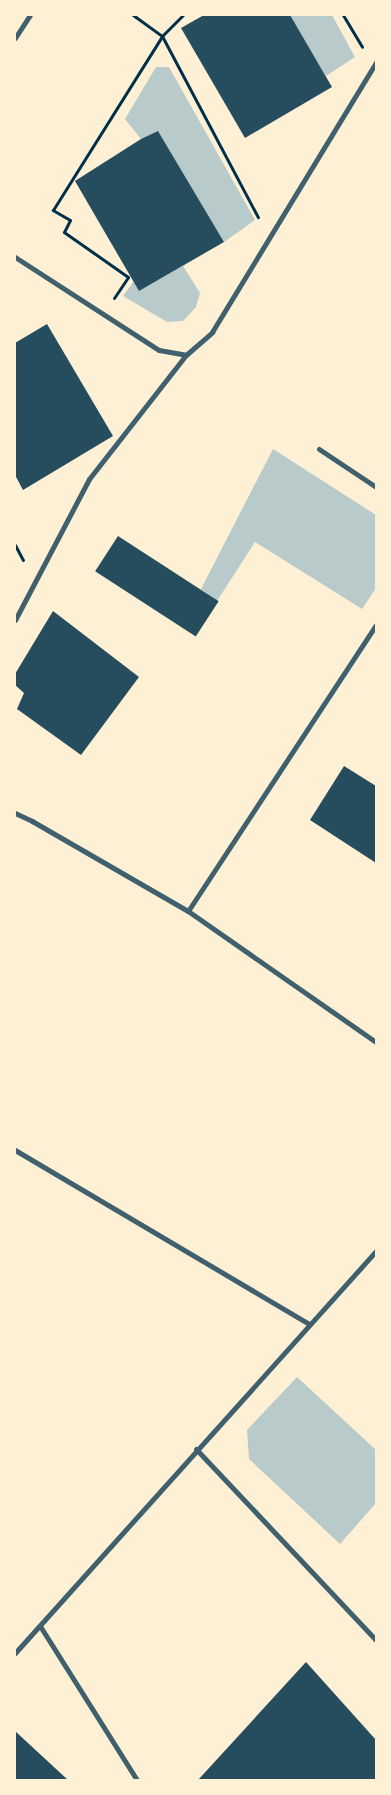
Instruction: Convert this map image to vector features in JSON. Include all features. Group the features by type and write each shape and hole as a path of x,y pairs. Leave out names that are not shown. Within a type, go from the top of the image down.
{"street":[{"path":"15,38 30,15"},
{"path":"15,620 89,479 186,355 212,332 270,240 375,64"},
{"path":"15,257 159,350 186,355"},
{"path":"318,449 376,487"},
{"path":"188,911 376,624"},
{"path":"15,814 32,821 188,911 376,1042"},
{"path":"15,1150 309,1324"},
{"path":"15,1653 196,1449 376,1251"},
{"path":"196,1449 376,1640"},
{"path":"40,1626 137,1780"}],"path":[{"path":"133,15 162,36 270,240"},
{"path":"103,315 128,277 64,232 70,220 53,210 162,36 183,15"},
{"path":"344,15 375,64"}],"shaded area":[{"path":"289,15 332,15 355,57 326,76"},
{"path":"156,67 169,67 255,220 224,242 158,131 141,139 125,119"},
{"path":"183,266 200,293 196,307 183,321 167,322 123,296 134,281 139,291"},
{"path":"273,449 376,515 376,588 362,609 255,542 217,601 201,589"},
{"path":"297,1377 376,1450 376,1503 340,1544 249,1459 247,1430"}],"building":[{"path":"204,15 290,15 332,87 245,138 181,28"},
{"path":"158,131 224,242 139,291 75,181 141,139"},
{"path":"47,324 113,436 23,490 15,475 15,343"},
{"path":"118,536 219,601 196,637 95,571"},
{"path":"53,611 139,677 81,755 17,709 24,693 15,685 15,674"},
{"path":"344,766 376,786 376,863 310,820"},
{"path":"306,1662 376,1740 376,1780 198,1780"},
{"path":"15,1731 68,1780 15,1780"}]}
